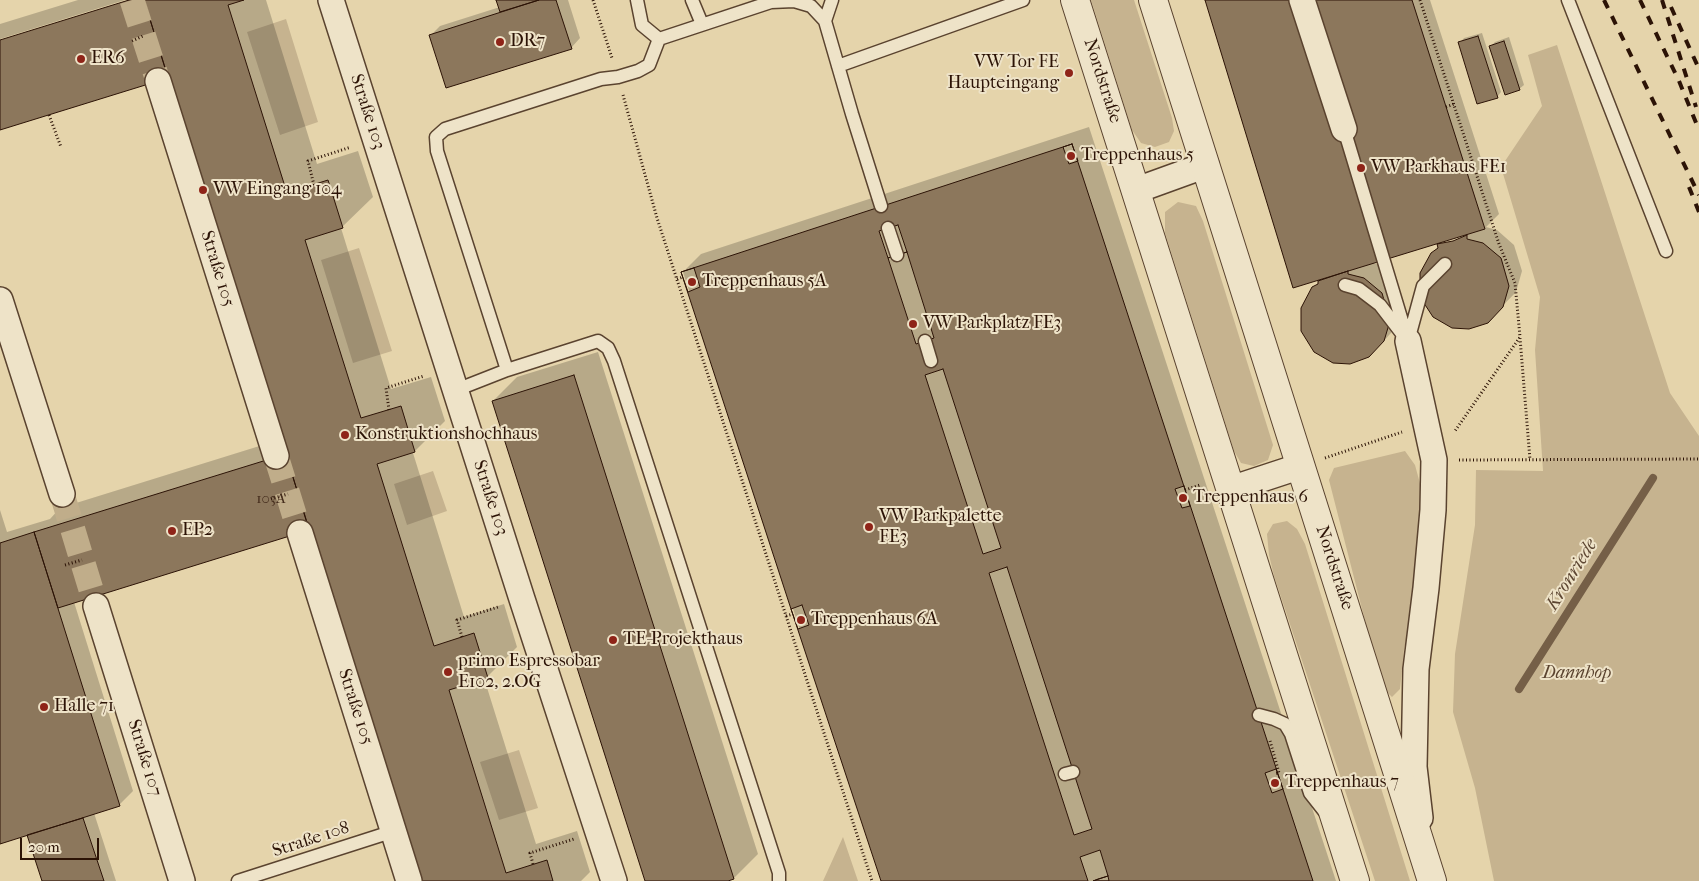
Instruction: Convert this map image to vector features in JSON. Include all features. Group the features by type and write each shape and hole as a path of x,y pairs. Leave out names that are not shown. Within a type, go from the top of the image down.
{"street":[{"name":"Straße 103","path":"331,0 614,881"},
{"name":"Nordstraße","path":"1076,0 1137,190 1220,486 1339,829 1355,881"},
{"name":"Nordstraße","path":"1152,0 1429,869"},
{"path":"1302,0 1344,129"},
{"name":"Straße 105","path":"158,81 276,456"},
{"path":"1137,190 1206,165"},
{"path":"0,300 62,494"},
{"name":"Nordstraße","path":"1408,341 1434,460 1433,510 1416,668 1414,747 1414,767 1429,869"},
{"path":"1220,486 1301,466"},
{"name":"Straße 105","path":"300,533 410,881"},
{"name":"Straße 107","path":"96,606 182,881"}],"lane":[{"path":"637,0 642,25 659,39"},
{"path":"692,0 702,24"},
{"path":"825,21 832,0"},
{"path":"838,66 1023,0"},
{"path":"1063,0 1105,130 1124,151"},
{"path":"1568,0 1666,251"},
{"path":"507,370 437,151 436,137 445,129 601,79 618,77 638,71 648,65 659,39 771,2 794,1 811,6 825,21 881,206"},
{"path":"1344,129 1408,341"},
{"path":"890,232 897,255"},
{"path":"1408,341 1423,286 1445,264"},
{"path":"1345,285 1360,290 1380,305 1408,341"},
{"path":"452,379 507,370 598,341 608,348 614,361 770,845 779,874 779,881"},
{"path":"925,341 931,361"},
{"path":"1259,716 1274,719 1285,724 1291,734 1310,794 1339,829"},
{"name":"Straße 108","path":"238,881 394,832"}],"path":[{"path":"594,0 618,77 657,218 872,881"},
{"path":"1420,0 1499,244 1515,283 1530,460 1699,459"},
{"path":"132,41 143,36"},
{"path":"1446,107 1454,104"},
{"path":"49,115 61,147"},
{"path":"314,185 308,161 376,139"},
{"path":"677,279 683,277"},
{"path":"1434,460 1520,337"},
{"path":"389,410 386,388 452,379"},
{"path":"1185,490 1220,486"},
{"path":"271,500 288,494"},
{"path":"64,565 82,560"},
{"path":"462,637 457,620 522,599"},
{"path":"786,616 793,614"},
{"path":"533,864 530,853 598,832"}],"green space":[{"path":"1091,0 1134,0 1172,118 1174,131 1169,142 1155,147 1141,143 1132,130"},
{"path":"286,19 318,122 280,135 247,32"},
{"name":"Dannhop","path":"1557,45 1670,393 1699,436 1699,881 1494,881 1475,788 1453,712 1455,654 1475,525 1476,470 1543,471 1535,350 1540,297 1501,167 1542,106 1528,55"},
{"path":"1178,202 1196,206 1203,221 1273,445 1268,460 1254,466 1241,463 1234,451 1165,233 1165,212"},
{"path":"359,248 392,351 353,363 321,260"},
{"path":"1405,451 1415,465 1422,491 1415,599 1404,649 1400,689 1392,697 1382,687 1329,480 1334,468"},
{"path":"433,471 447,511 407,525 394,484"},
{"path":"1287,521 1297,529 1305,544 1410,881 1375,881 1274,576 1267,534 1273,524"},
{"path":"519,750 538,808 499,820 480,762"},
{"path":"843,837 858,881 823,881"}],"building":[{"name":"ER6","path":"129,0 144,0 168,78 0,130 0,40"},
{"name":"Konstruktionshochhaus","path":"144,0 244,0 228,5 287,193 328,180 343,228 305,240 361,418 401,406 415,452 377,464 434,646 474,633 488,678 449,690 506,873 547,860 553,881 419,881"},
{"path":"496,0 539,0 500,12"},
{"name":"DR7","path":"539,0 556,0 572,49 446,88 429,35"},
{"name":"VW Parkhaus FE1","path":"1205,0 1412,0 1485,229 1293,288"},
{"path":"1478,36 1498,98 1477,104 1458,42"},
{"path":"1504,41 1520,90 1505,95 1489,46"},
{"name":"VW Parkplatz FE3","path":"1072,144 1313,881 1093,881 1108,876 1100,850 1080,857 1088,881 881,881 681,272","holes":["898,225 907,252 888,258 879,231","943,369 1001,548 983,554 925,375","1007,567 1092,829 1074,835 989,573"]},
{"name":"Treppenhaus 5","path":"1072,144 1078,161 1069,164 1063,147"},
{"path":"1467,235 1467,239 1483,243 1501,258 1509,286 1503,307 1488,323 1469,329 1452,328 1433,317 1420,297 1420,273 1431,253 1438,248 1437,244 1453,241"},
{"path":"907,252 934,338 916,344 888,258"},
{"name":"Treppenhaus 5A","path":"694,268 700,287 688,292 681,272"},
{"path":"1348,271 1348,274 1364,278 1382,293 1390,321 1384,341 1369,357 1350,364 1333,363 1314,352 1301,331 1301,308 1312,287 1318,284 1318,281"},
{"name":"TE-Projekthaus","path":"574,375 734,879 728,881 645,881 492,401"},
{"name":"EP2","path":"286,454 309,530 58,608 34,532"},
{"name":"Treppenhaus 6","path":"1184,486 1190,506 1182,508 1175,489"},
{"name":"Halle 71","path":"34,532 120,806 0,844 0,543"},
{"name":"Treppenhaus 6A","path":"802,605 809,625 798,629 791,609"},
{"name":"Treppenhaus 7","path":"1276,769 1283,789 1272,793 1265,773"},
{"path":"83,818 104,881 42,881 27,835"},
{"path":"1108,876 1109,881 1093,881 1098,879"}],"waterway":[{"name":"Kronriede","path":"1519,689 1653,478"}],"tunnel":[{"path":"132,0 158,81"},
{"path":"276,456 300,533"},
{"path":"62,494 96,606"}],"railway":[{"path":"1604,0 1699,195"},
{"path":"1640,0 1679,81 1699,130"},
{"path":"1662,0 1696,107"},
{"path":"1671,7 1699,69"},
{"path":"1689,187 1699,212"}],"place":[{"name":"DR7","path":"500,42"},
{"name":"ER6","path":"81,59"},
{"name":"VW Tor FE Haupteingang","path":"1069,73"},
{"name":"Treppenhaus 5","path":"1071,156"},
{"name":"VW Parkhaus FE1","path":"1361,168"},
{"name":"VW Eingang 104","path":"203,190"},
{"name":"Treppenhaus 5A","path":"692,282"},
{"name":"VW Parkplatz FE3","path":"913,324"},
{"name":"Konstruktionshochhaus","path":"345,435"},
{"name":"Treppenhaus 6","path":"1183,498"},
{"name":"VW Parkpalette FE3","path":"869,527"},
{"name":"EP2","path":"172,531"},
{"name":"Treppenhaus 6A","path":"801,620"},
{"name":"TE-Projekthaus","path":"613,640"},
{"name":"primo Espressobar E102, 2.OG","path":"448,672"},
{"name":"Halle 71","path":"44,707"},
{"name":"Treppenhaus 7","path":"1275,783"}]}
